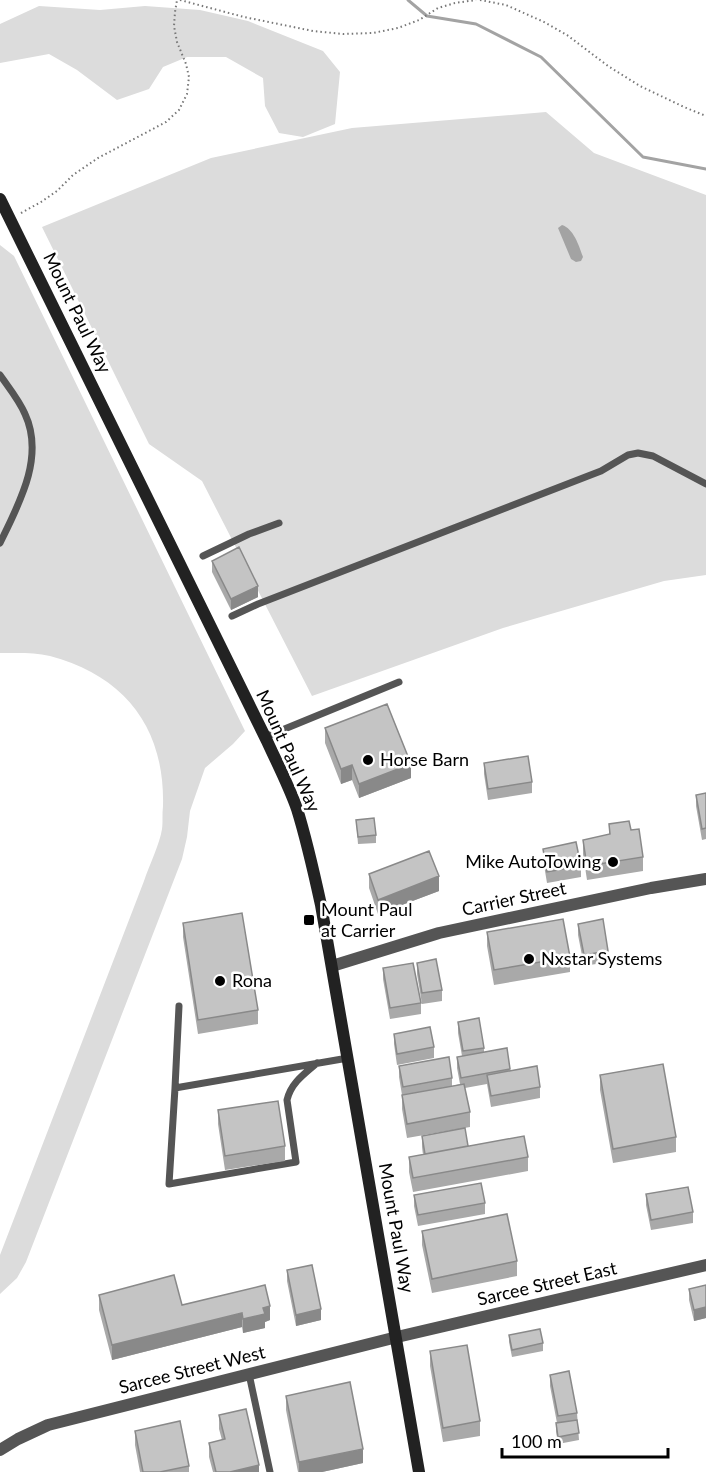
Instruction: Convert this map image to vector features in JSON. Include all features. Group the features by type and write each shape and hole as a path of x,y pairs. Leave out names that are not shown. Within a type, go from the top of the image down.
{"street":[{"name":"Mount Paul Way","path":"0,199 5,221 265,737 296,808 309,851 321,905 419,1472"},
{"name":"Carrier Street","path":"332,966 439,933 651,888 706,879"},
{"name":"Sarcee Street East","path":"397,1337 706,1266"},
{"name":"Sarcee Street West","path":"0,1450 48,1425 397,1337"}],"lane":[{"path":"0,375 26,415 33,439 30,471 24,490 0,543"},
{"path":"232,616 268,599 594,474 628,455 638,453 653,456 706,484"},
{"path":"203,556 249,534 279,523"},
{"path":"265,737 399,682"},
{"path":"179,1006 169,1184 296,1162 287,1100 289,1091 297,1080 317,1063"},
{"path":"175,1088 348,1058"},
{"path":"249,1374 270,1472"}],"path":[{"path":"5,221 41,202 98,158 166,122 179,110 188,94 189,77 174,26 179,0 262,21 343,34 373,33 398,28 419,20 438,8 455,3 478,0 506,5 567,35 608,66 640,86 706,116"}],"shaded area":[{"path":"39,6 100,10 145,6 200,10 248,21 323,51 340,72 335,124 303,137 279,133 265,106 263,78 226,57 187,57 163,67 149,89 117,100 77,70 49,54 0,63 0,24"},
{"path":"546,112 594,153 706,195 706,575 664,581 503,628 312,696 202,481 149,444 42,227 211,158 352,128"},
{"path":"562,225 576,238 583,257 581,261 576,262 571,259 558,228"},
{"path":"0,245 14,256 245,731 205,768 190,811 182,859 26,1262 17,1278 0,1294 0,1255 157,848 162,829 163,806 162,778 157,752 148,730 135,709 119,692 100,677 50,656 31,653 0,653"}],"building":[{"path":"239,547 258,586 231,599 212,561"},
{"name":"Horse Barn","path":"387,704 411,764 359,784 352,765 341,769 325,728"},
{"path":"528,756 532,782 488,789 484,763"},
{"path":"706,793 706,828 702,829 696,795"},
{"path":"374,818 376,835 358,837 356,820"},
{"path":"629,821 631,830 639,829 643,857 587,866 583,840 610,834 609,824"},
{"path":"576,842 581,866 547,872 543,849"},
{"path":"429,851 439,876 378,900 369,874"},
{"name":"Rona","path":"242,913 258,1010 198,1020 183,923"},
{"name":"Nxstar Systems","path":"563,919 570,957 494,970 487,932"},
{"path":"603,919 608,951 584,955 578,924"},
{"path":"436,959 442,990 422,993 417,963"},
{"path":"413,963 421,1003 390,1008 383,968"},
{"path":"479,1018 484,1048 463,1051 458,1022"},
{"path":"430,1027 434,1047 397,1054 394,1034"},
{"path":"507,1048 510,1069 461,1078 457,1057"},
{"path":"449,1057 452,1078 403,1087 399,1066"},
{"path":"663,1064 676,1137 613,1149 600,1075"},
{"path":"537,1066 540,1087 491,1096 487,1075"},
{"path":"464,1084 470,1112 407,1124 402,1095"},
{"path":"278,1101 285,1146 225,1156 218,1110"},
{"path":"465,1128 468,1146 425,1154 422,1136"},
{"path":"524,1136 528,1157 413,1178 409,1157"},
{"path":"481,1183 485,1203 418,1215 414,1195"},
{"path":"688,1187 693,1212 651,1220 646,1194"},
{"path":"507,1214 517,1261 432,1279 422,1231"},
{"path":"312,1265 321,1309 296,1315 287,1270"},
{"path":"174,1275 182,1305 265,1285 270,1306 263,1308 265,1314 243,1319 242,1313 112,1345 99,1295"},
{"path":"706,1285 706,1307 694,1310 689,1289"},
{"path":"540,1329 543,1343 512,1350 509,1335"},
{"path":"467,1345 480,1421 443,1428 430,1351"},
{"path":"569,1371 577,1413 558,1416 550,1375"},
{"path":"350,1382 363,1449 299,1462 286,1396"},
{"path":"246,1409 259,1465 230,1472 216,1472 209,1443 225,1439 219,1415"},
{"path":"577,1420 579,1433 558,1437 556,1423"},
{"path":"180,1421 189,1466 160,1472 143,1472 135,1431"}],"waterway":[{"path":"408,0 427,16 476,24 541,57 643,157 706,169"}],"place":[{"name":"Horse Barn","path":"368,760"},
{"name":"Mike AutoTowing","path":"613,862"},
{"name":"Mount Paul at Carrier","path":"309,920"},
{"name":"Nxstar Systems","path":"529,959"},
{"name":"Rona","path":"220,981"}]}
